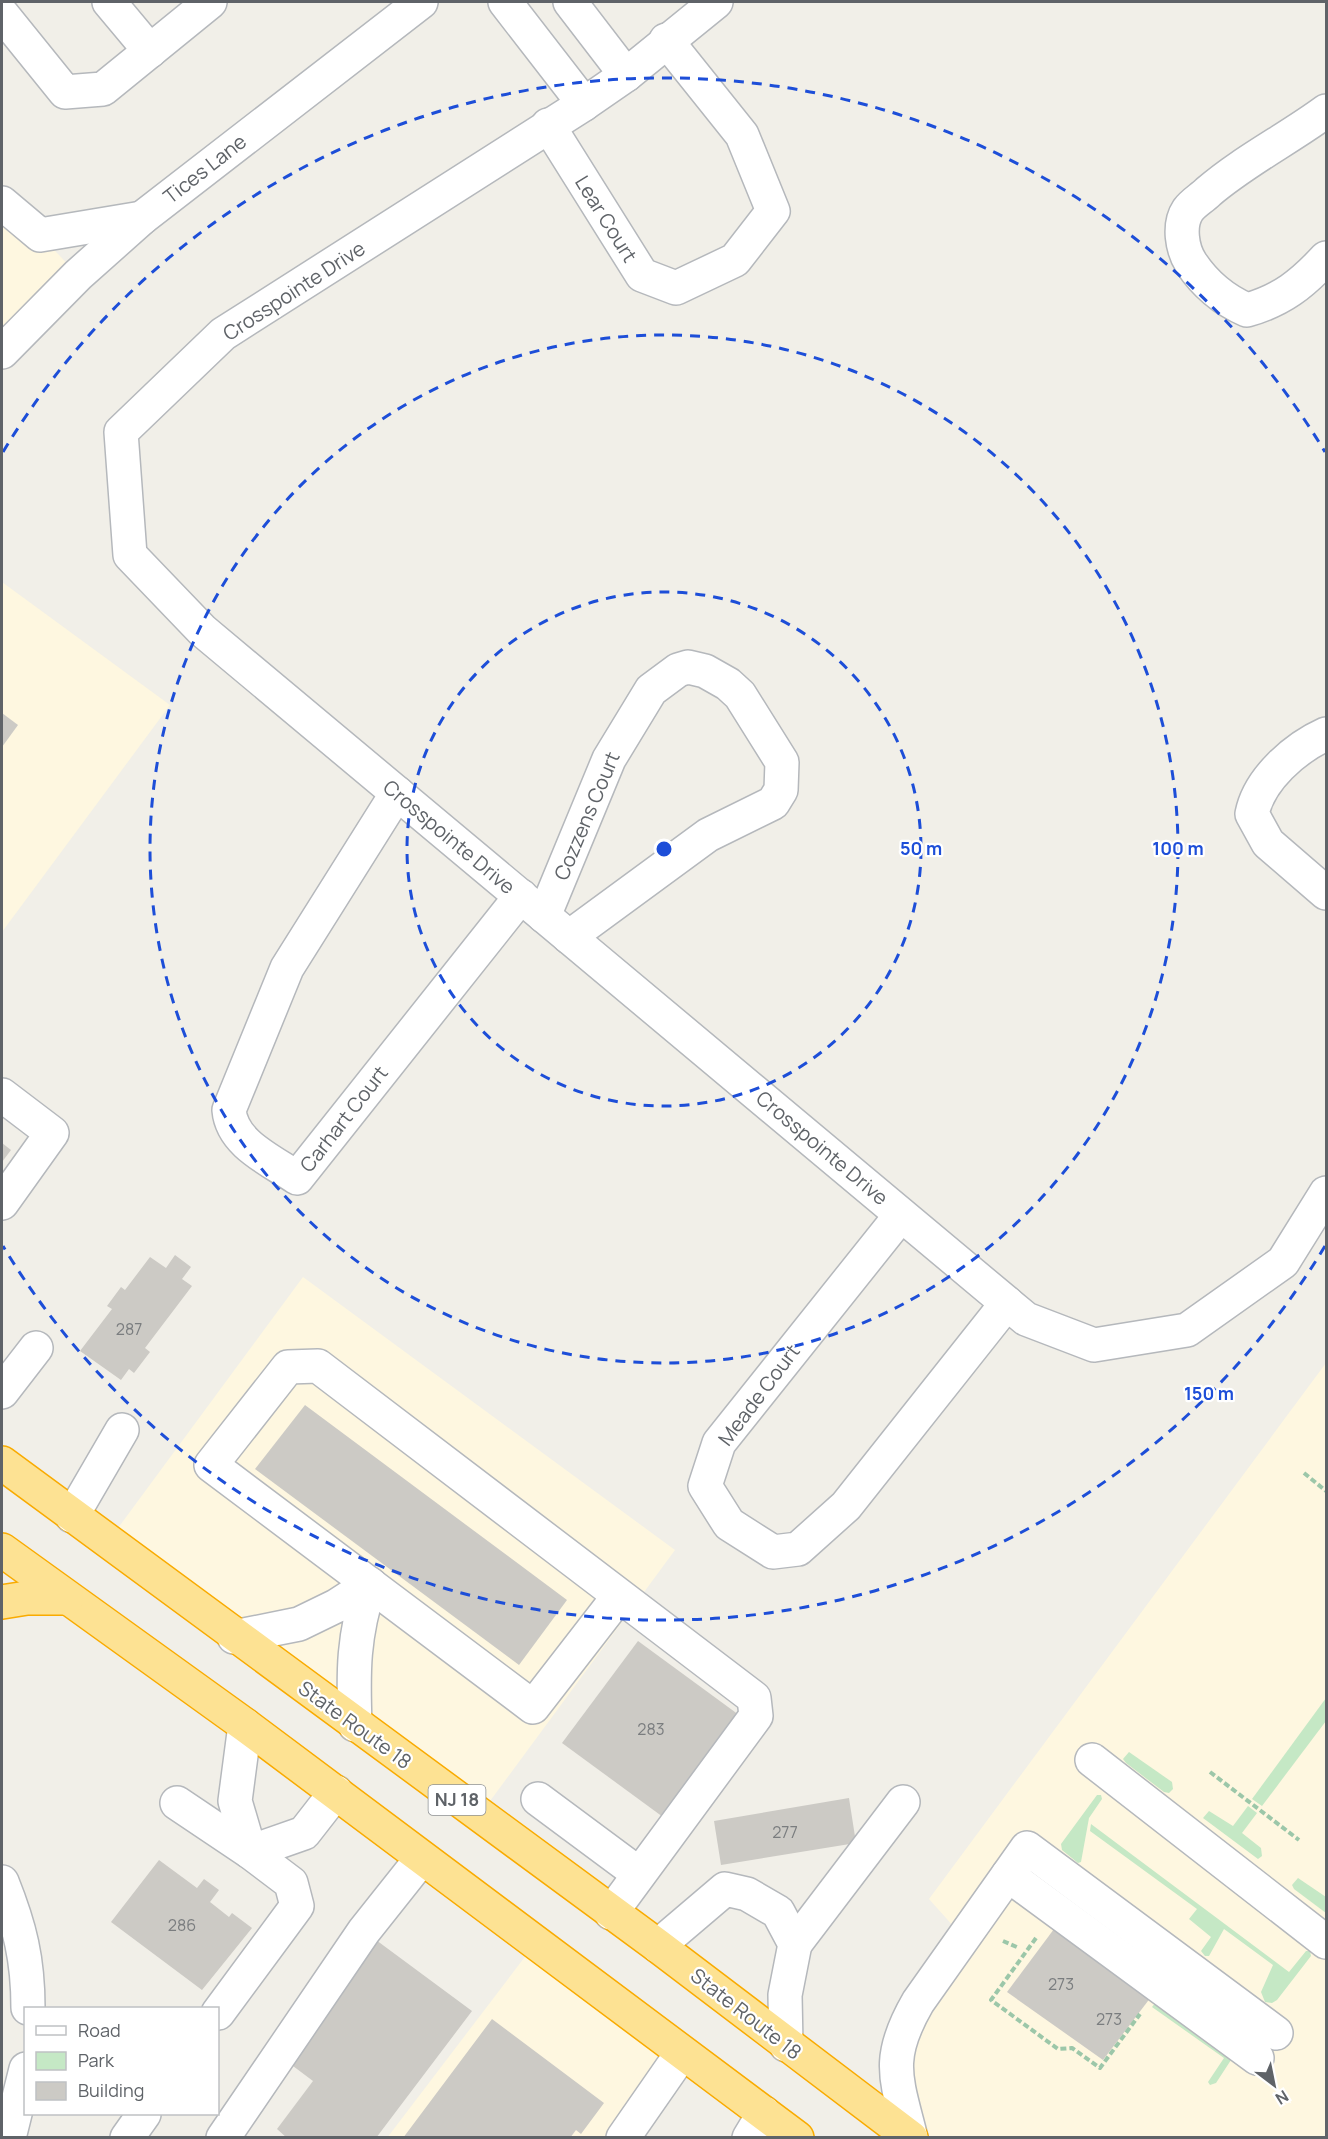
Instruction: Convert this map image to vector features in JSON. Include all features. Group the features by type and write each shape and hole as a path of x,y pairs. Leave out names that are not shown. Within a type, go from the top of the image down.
{"highway":[{"name":"State Route 18","path":"2,1463 234,1637 658,1946 911,2138"},
{"path":"2,1550 336,1792 682,2053 757,2125 797,2138"},
{"path":"2,1602 27,1598 67,1598"}],"street":[{"path":"109,2 150,51"},
{"path":"2,14 65,92 103,89 210,2"},
{"name":"Tices Lane","path":"2,352 78,275 142,219 421,2"},
{"path":"505,2 584,104"},
{"path":"570,2 626,75"},
{"name":"Crosspointe Drive","path":"716,2 666,40 626,75 584,104 548,125 396,226 223,334 121,432 130,555 202,630 1026,1319 1094,1345 1187,1330 1283,1262 1326,1193"},
{"name":"Lear Court","path":"548,125 642,275 675,288 735,260 773,211 742,135 666,40"},
{"path":"1326,111 1299,132 1224,178 1188,209 1183,221 1186,256 1197,272 1227,301 1247,310 1265,305 1300,285 1326,258"},
{"path":"2,203 40,236 142,219"},
{"name":"Cozzens Court","path":"532,906 609,759 651,690 678,670 688,667 705,671 728,684 740,695 782,762 782,782 777,797 773,803 708,835 569,937"},
{"path":"1326,734 1286,760 1272,775 1254,803 1252,814 1268,843 1326,893"},
{"name":"Carhart Court","path":"397,793 287,968 229,1110 230,1123 239,1137 297,1178 532,906"},
{"path":"2,1095 52,1133 2,1203"},
{"name":"Meade Court","path":"901,1215 718,1443 705,1486 729,1524 773,1552 798,1549 846,1506 1007,1303"},
{"path":"2,1392 36,1348"},
{"path":"611,1913 756,1716 754,1698 318,1366 288,1367 211,1465 533,1707 619,1596"},
{"path":"72,1516 122,1430"},
{"path":"234,1637 299,1624 336,1606 370,1584"},
{"path":"355,1725 353,1657 358,1619 370,1584"},
{"path":"245,1725 235,1801 250,1852"},
{"path":"1092,1760 1326,1942"},
{"path":"250,1852 304,1833 336,1792"},
{"path":"538,1799 639,1874"},
{"path":"786,2045 785,1995 795,1944 903,1802"},
{"path":"177,1803 250,1852 291,1883 297,1906 219,2012"},
{"path":"911,2138 895,2072 896,2050 902,2028 918,2002 1027,1848 1266,2045 1008,1875"},
{"path":"223,2138 364,1931 422,1858"},
{"path":"658,1946 724,1889 747,1894 778,1912 795,1944"},
{"path":"4,1897 28,1970 28,2007"},
{"path":"624,2138 682,2053"},
{"path":"9,2138 24,2077"},
{"path":"127,2138 143,2115"}],"path":[{"path":"1304,1473 1326,1491"},
{"path":"1210,1772 1299,1840"},
{"path":"1038,1936 991,2000 1058,2049 1072,2048 1100,2068 1142,2013"}],"shaded area":[{"path":"2,203 40,235 78,275 2,352"},
{"path":"2,582 170,705 2,932"},
{"path":"303,1277 675,1550 479,1816 107,1543"},
{"path":"1326,1363 1326,2137 911,2137 896,2050 963,1937 929,1899"},
{"path":"537,1941 682,2053 623,2137 387,2138"}],"green space":[{"path":"1326,1698 1326,1721 1262,1806 1252,1799"},
{"path":"1129,1752 1172,1782 1173,1789 1169,1793 1164,1792 1126,1763 1123,1759"},
{"path":"1097,1795 1101,1795 1102,1799 1089,1818 1081,1862 1078,1863 1062,1850 1061,1844"},
{"path":"1248,1806 1257,1813 1242,1833 1261,1848 1262,1856 1258,1859 1203,1818 1209,1811 1233,1826"},
{"path":"1091,1824 1289,1972 1306,1951 1310,1951 1311,1956 1277,2000 1272,2003 1265,2002 1261,1992 1273,1965 1224,1929 1209,1956 1205,1956 1201,1951 1211,1937 1189,1919 1197,1909 1090,1831"},
{"path":"1298,1878 1326,1897 1326,1913 1294,1889 1292,1885"},
{"path":"1156,2002 1231,2056 1231,2060 1216,2083 1210,2085 1208,2082 1224,2058 1152,2007"}],"building":[{"path":"2,713 18,725 2,747"},
{"path":"2,1143 11,1150 2,1162"},
{"path":"175,1255 191,1267 182,1279 192,1286 145,1348 150,1352 134,1373 129,1369 121,1380 80,1351 112,1309 107,1306 121,1287 125,1290 150,1257 166,1268"},
{"path":"305,1405 567,1600 519,1665 255,1469"},
{"path":"638,1641 739,1715 663,1817 562,1743"},
{"path":"849,1798 856,1843 721,1865 714,1821"},
{"path":"159,1860 197,1888 204,1879 219,1890 210,1902 229,1917 232,1913 252,1928 202,1990 111,1922"},
{"path":"1054,1929 1151,1997 1103,2060 1007,1992"},
{"path":"376,1940 472,2011 376,2138 287,2138 277,2129 313,2081 285,2060"},
{"path":"492,2019 604,2103 581,2134 576,2130 570,2138 403,2138"}]}
